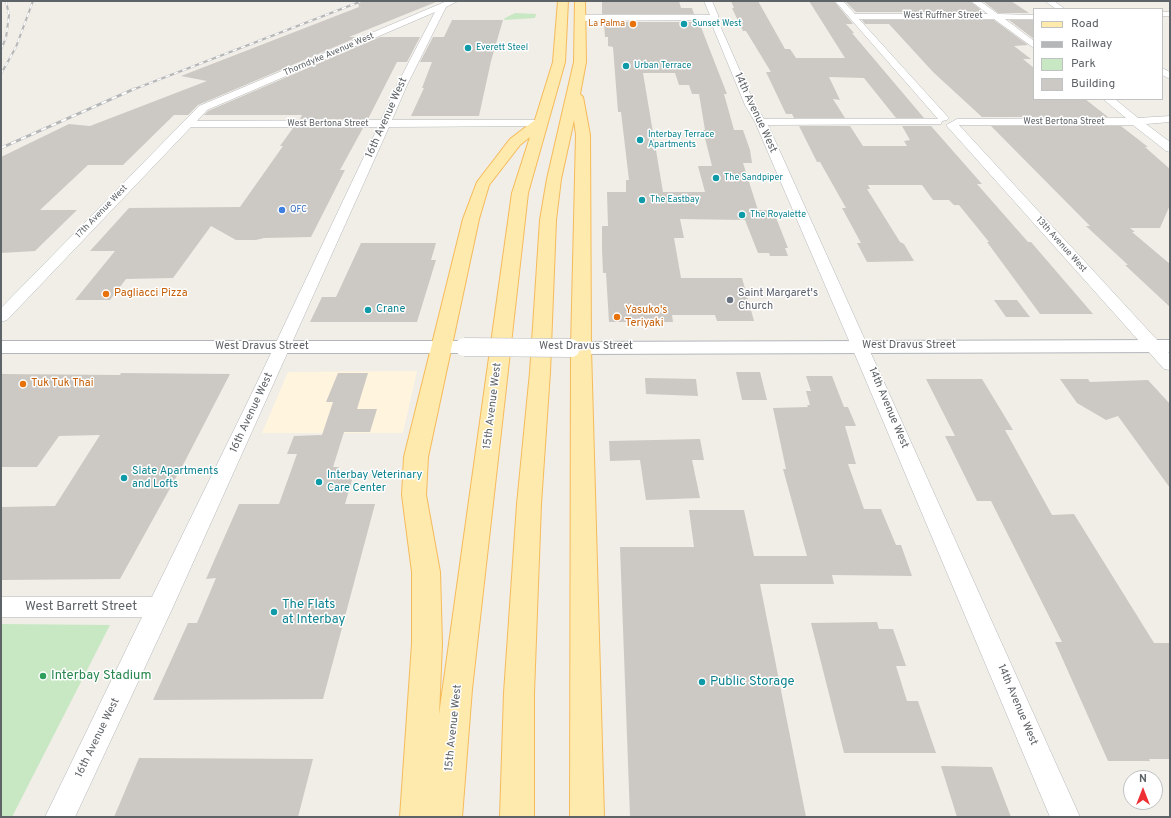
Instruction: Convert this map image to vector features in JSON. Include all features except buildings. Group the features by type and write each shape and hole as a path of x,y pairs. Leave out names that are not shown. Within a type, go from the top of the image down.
{"main road":[{"path":"517,817 520,693 528,504 540,372 548,220 554,179 576,89 582,43 580,1"},
{"name":"15th Avenue West","path":"445,817 457,689 520,193 559,62 562,46 562,2"},
{"path":"576,89 583,135 576,348 587,817"},
{"path":"417,817 427,644 426,572 414,494 416,457 472,219 482,185 515,142 540,123"},
{"name":"West Dravus Street","path":"1,347 576,348 1162,346"}],"street":[{"name":"13th Avenue West","path":"839,1 947,122 1162,346 1170,365"},
{"path":"975,1 1033,44"},
{"path":"1049,1 1060,8"},
{"name":"16th Avenue West","path":"60,817 161,607 283,347 426,30 448,4"},
{"name":"Thorndyke Avenue West","path":"203,108 448,4"},
{"path":"581,18 711,9"},
{"name":"14th Avenue West","path":"711,9 714,21 750,105 761,122 1065,817"},
{"name":"West Ruffner Street","path":"852,16 1033,17"},
{"path":"388,30 408,30"},
{"path":"1109,100 1170,148"},
{"name":"17th Avenue West","path":"1,317 203,108"},
{"name":"West Bertona Street","path":"761,122 947,122 1170,119"},
{"name":"West Bertona Street","path":"188,124 540,123"},
{"name":"West Barrett Street","path":"1,607 161,607"}],"shaded area":[{"path":"417,371 403,433 262,433 288,372"}],"green space":[{"path":"515,13 536,14 535,18 504,20"},
{"name":"Interbay Stadium","path":"1,624 110,625 12,817 1,817"}],"railway":[{"path":"1,49 6,38 9,15 6,1"},
{"path":"1,74 16,47 33,1"},
{"path":"132,90 362,1"},
{"path":"1,148 134,89"}],"place":[{"name":"La Palma","path":"633,24"},
{"name":"Sunset West","path":"684,24"},
{"name":"Everett Steel","path":"468,48"},
{"name":"Urban Terrace","path":"626,66"},
{"name":"Interbay Terrace Apartments","path":"640,140"},
{"name":"The Sandpiper","path":"716,178"},
{"name":"The Eastbay","path":"642,200"},
{"name":"QFC","path":"282,210"},
{"name":"The Royalette","path":"742,215"},
{"name":"Pagliacci Pizza","path":"106,294"},
{"name":"Saint Margaret's Church","path":"730,300"},
{"name":"Crane","path":"368,310"},
{"name":"Yasuko's Teriyaki","path":"617,317"},
{"name":"Tuk Tuk Thai","path":"23,384"},
{"name":"Slate Apartments and Lofts","path":"124,478"},
{"name":"Interbay Veterinary Care Center","path":"319,482"},
{"name":"The Flats at Interbay","path":"274,612"},
{"name":"Interbay Stadium","path":"43,676"},
{"name":"Public Storage","path":"702,682"}]}
